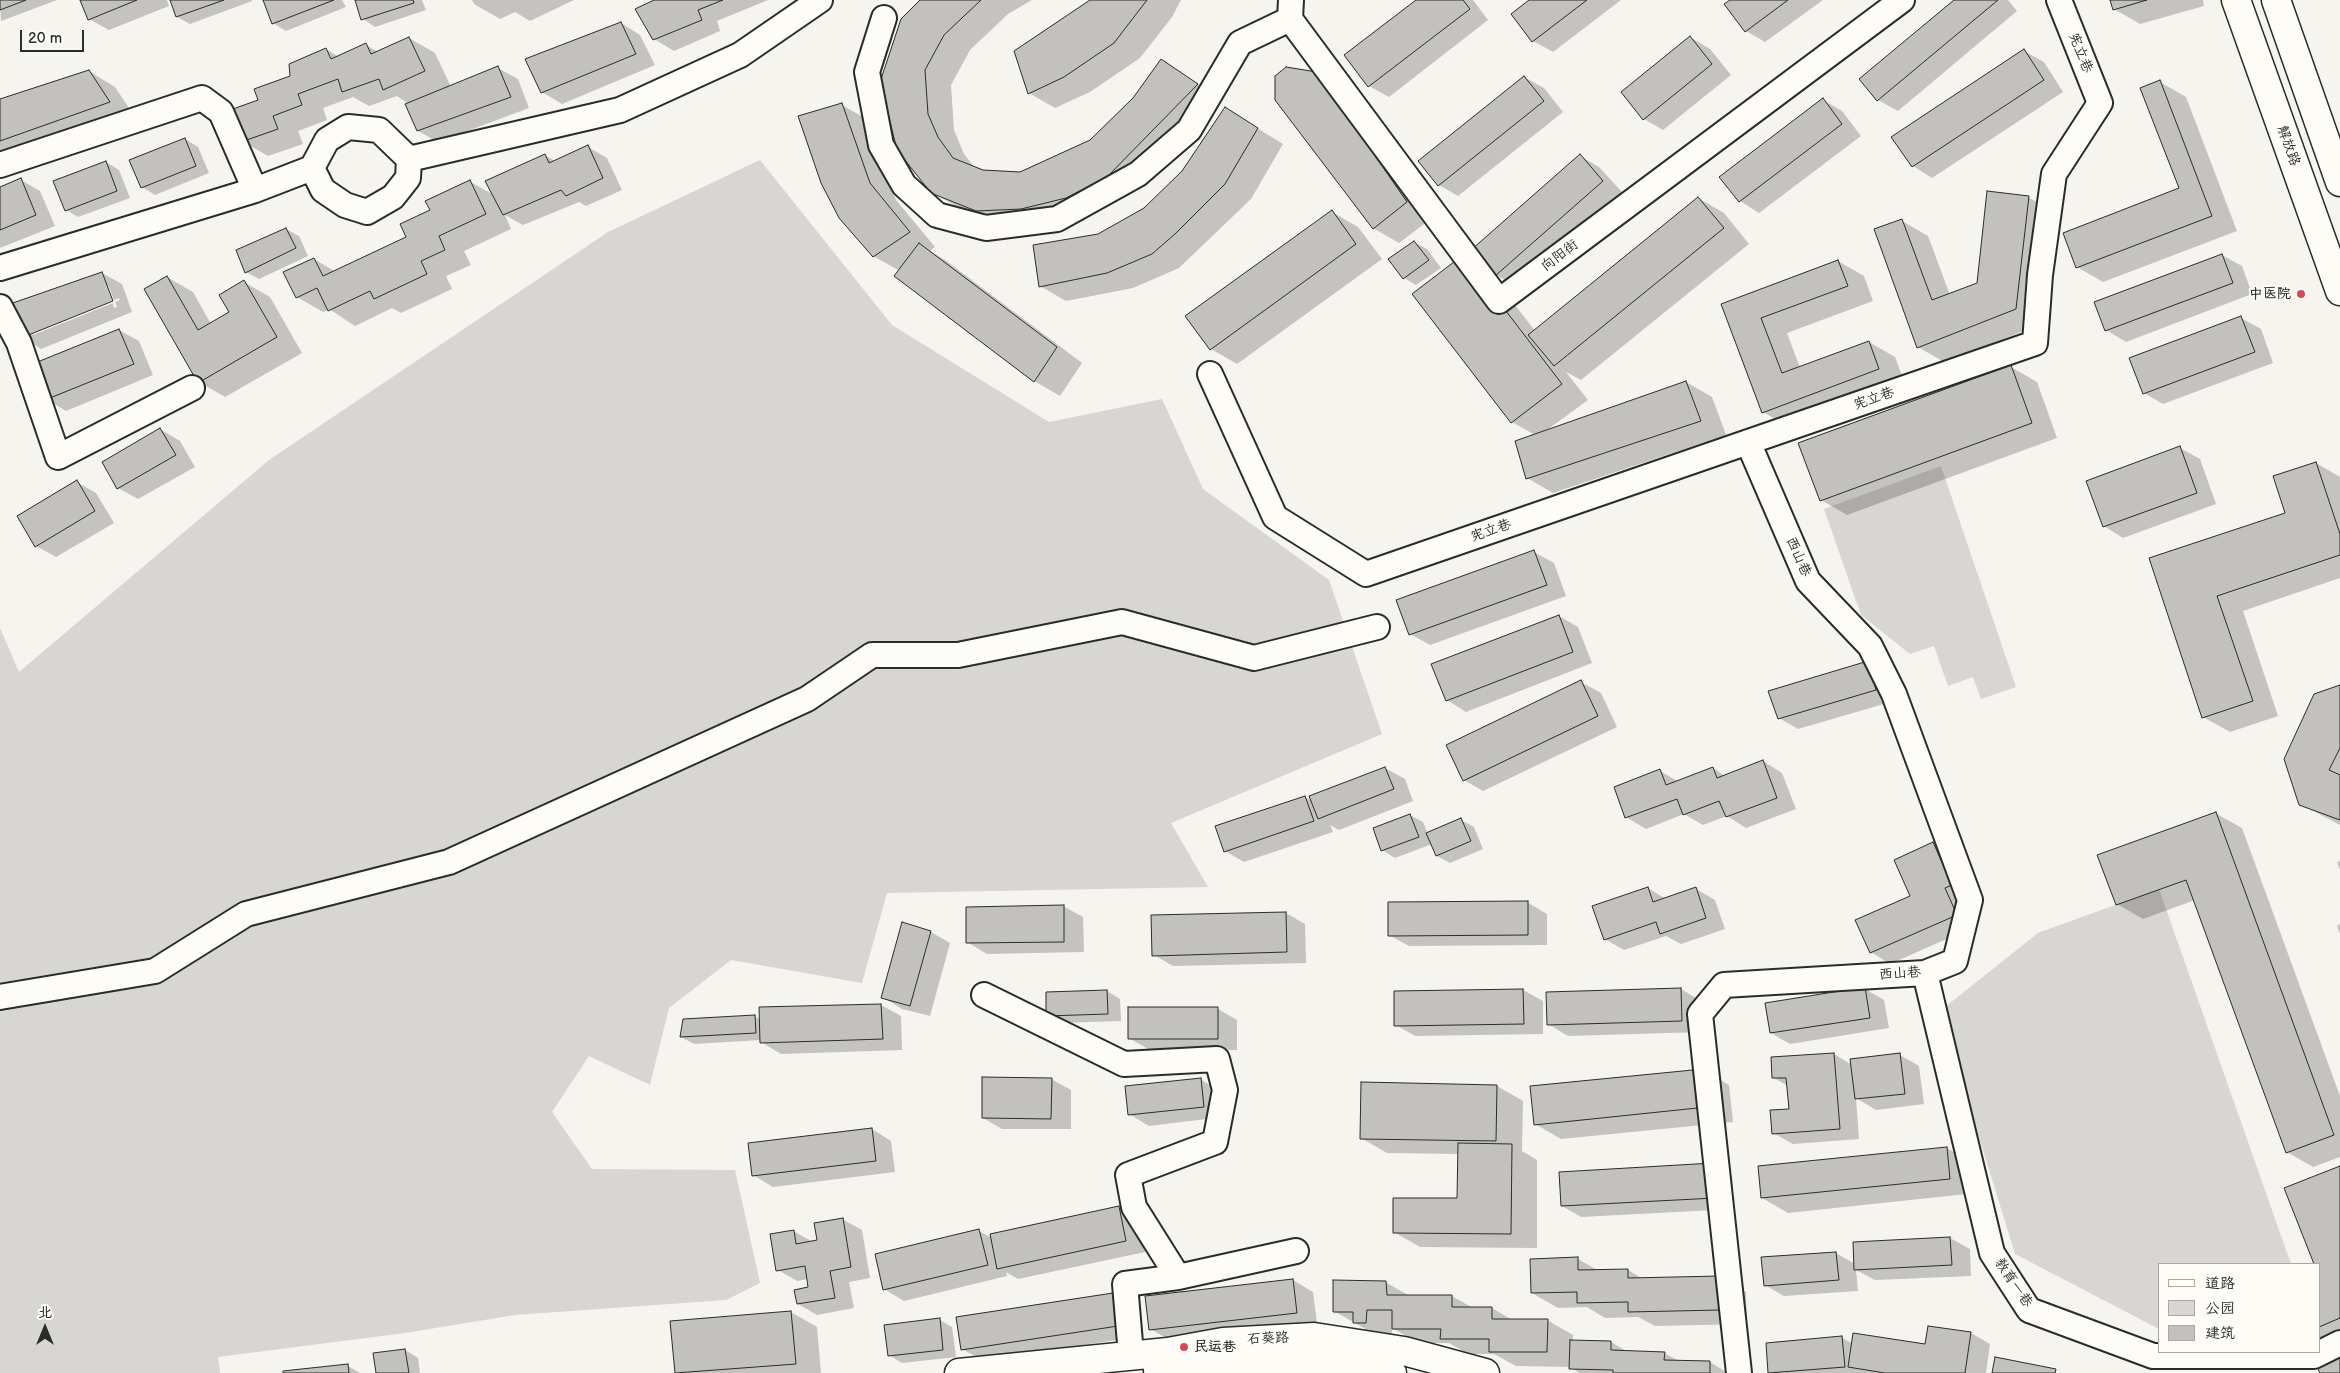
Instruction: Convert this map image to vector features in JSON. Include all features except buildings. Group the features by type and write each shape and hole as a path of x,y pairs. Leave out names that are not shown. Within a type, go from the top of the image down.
{"main road":[{"name":"解放路","path":"2236,0 2340,292"},
{"path":"2276,0 2340,182"},
{"name":"石葵路","path":"959,1373 1169,1364 1223,1342 1314,1337 1397,1349 1486,1373"},
{"path":"1169,1364 1289,1360 1392,1373"}],"street":[{"path":"409,159 620,110 740,55 820,0"},
{"name":"向阳街","path":"1290,10 1499,301 1902,0"},
{"name":"宪立巷","path":"1210,374 1275,518 1366,574 2035,343 2040,275 2054,174 2100,103 2059,0"},
{"path":"884,18 867,72 882,145 904,185 937,215 986,228 1057,219 1138,174 1189,130 1240,43 1290,10"},
{"path":"0,165 202,98 221,112 255,190"},
{"path":"0,268 255,190 312,168 327,140 348,127 379,130 409,159 408,178 393,197 367,212 345,206 323,190 312,168"},
{"path":"0,307 19,343 58,457 192,388"},
{"name":"西山巷","path":"1739,1373 1700,1014 1724,985 1925,973 1955,961 1970,900 1894,694 1870,646 1808,581 1748,442"},
{"path":"0,997 155,971 246,914 449,862 807,699 872,655 958,655 1122,622 1254,658 1377,627"},
{"name":"教育一巷","path":"1925,973 1992,1253 2029,1310 2153,1356 2314,1356 2340,1343"},
{"path":"984,995 1124,1064 1217,1059 1225,1090 1215,1142 1128,1175 1134,1207 1178,1277"},
{"path":"1134,1364 1125,1284 1178,1277 1296,1251"}],"green space":[{"path":"760,160 892,325 1049,422 1162,399 1203,489 1329,580 1382,734 1171,823 1208,887 887,893 862,983 731,960 669,1008 650,1085 589,1056 552,1112 592,1169 735,1170 760,1283 726,1300 515,1315 405,1333 218,1357 220,1373 0,1373 0,628 19,672 269,460 608,232"},
{"path":"1941,466 2016,687 1981,699 1973,677 1948,686 1934,646 1910,654 1861,615 1824,509"},
{"path":"2159,889 2291,1263 2158,1263 2158,1328 2015,1254 1940,1011 2038,933"}],"place":[{"name":"中医院","path":"2301,294"},
{"name":"民运巷","path":"1184,1347"}]}
